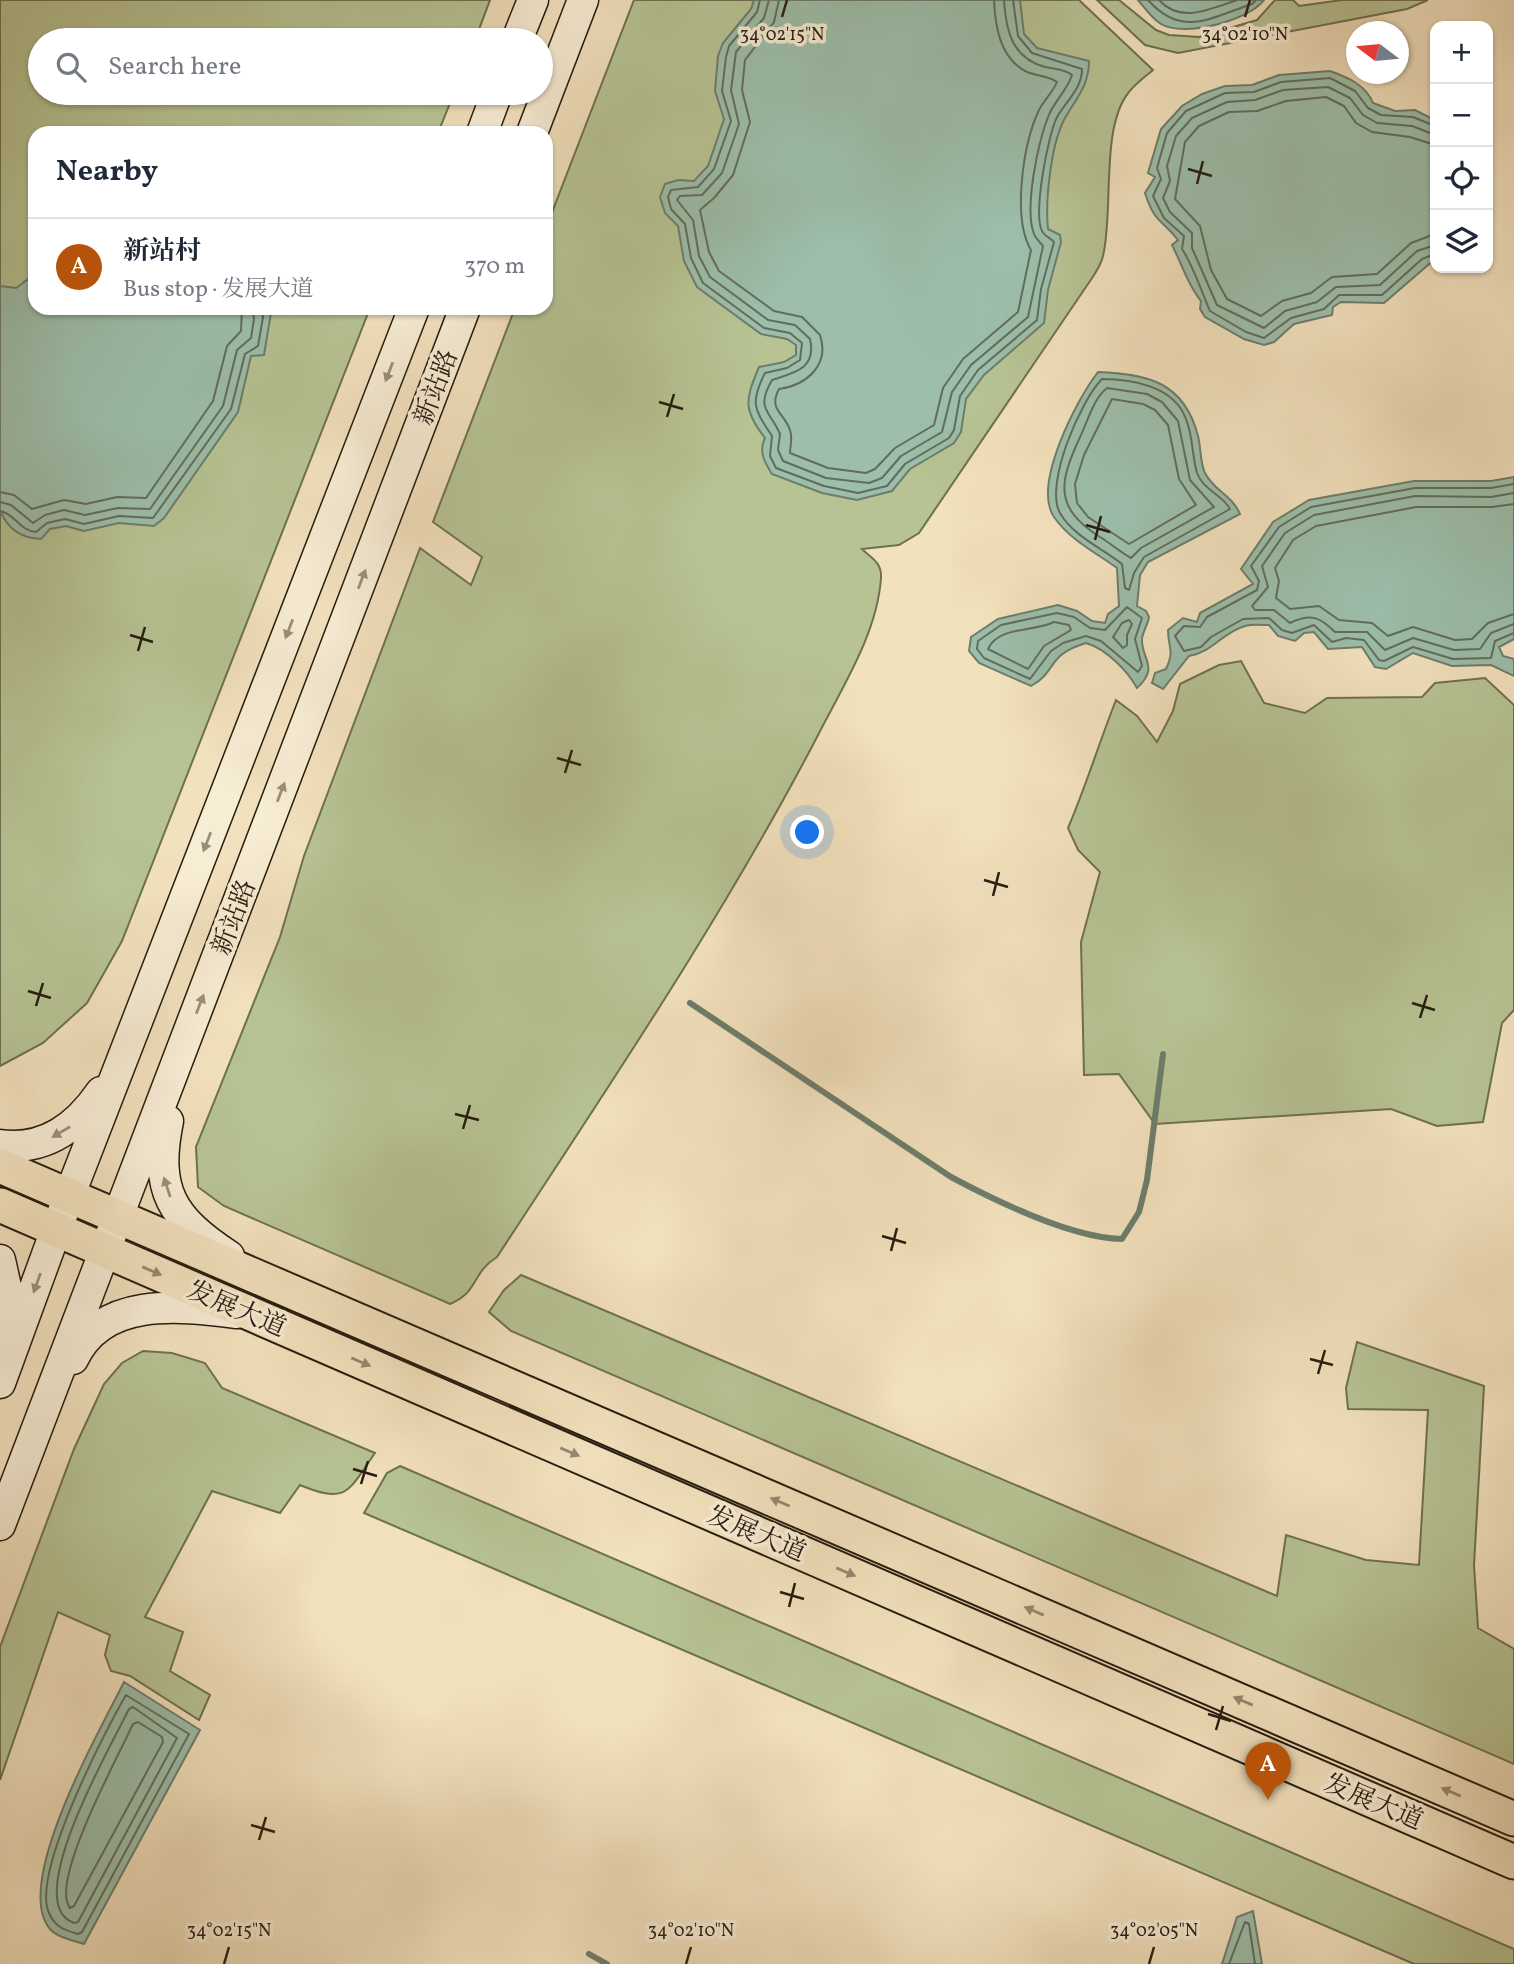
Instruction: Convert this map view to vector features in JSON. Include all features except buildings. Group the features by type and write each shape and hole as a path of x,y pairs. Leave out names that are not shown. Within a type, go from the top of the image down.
{"main road":[{"name":"发展大道","path":"0,1166 1514,1819"},
{"name":"发展大道","path":"0,1205 1514,1862"}],"street":[{"path":"522,28 533,0"},
{"path":"553,78 583,0"},
{"path":"484,126 492,105"},
{"path":"535,126 543,105"},
{"name":"新站路","path":"0,1383 69,1196 411,315"},
{"name":"新站路","path":"0,1525 462,315"},
{"path":"0,1144 44,1142 84,1116 103,1089 139,1016"},
{"path":"184,1045 162,1151 163,1184 179,1217 206,1241 267,1281"},
{"path":"0,1260 10,1305 0,1359"},
{"path":"24,1461 80,1344 91,1331 134,1310 167,1308 251,1314"}],"shaded area":[{"path":"0,0 490,0 480,28 28,28 28,105 449,105 441,126 28,126 28,315 367,315 122,941 87,1003 43,1043 0,1066"},
{"path":"634,0 1079,0 1153,70 1129,92 1120,107 1114,126 1106,237 1102,260 1097,270 919,533 899,545 862,549 875,561 881,573 873,620 846,681 780,806 663,1002 497,1257 483,1269 460,1299 450,1304 224,1206 198,1187 196,1147 280,937 304,856 420,548 471,585 482,557 433,522 512,315 553,315 553,210"},
{"path":"1097,0 1119,0 1156,30 1169,35 1199,37 1257,20 1275,0 1293,0 1299,6 1342,0 1428,0 1407,9 1178,53 1145,45"},
{"path":"1241,661 1264,703 1305,713 1327,698 1422,697 1435,683 1485,678 1514,705 1514,1010 1502,1023 1483,1122 1437,1126 1391,1109 1155,1124 1119,1074 1084,1075 1081,942 1100,872 1078,850 1068,828 1116,700 1137,716 1157,742 1173,711 1180,684 1219,665"},
{"path":"521,1275 1277,1596 1286,1535 1366,1560 1419,1565 1428,1410 1348,1409 1346,1388 1357,1342 1484,1386 1474,1565 1478,1628 1514,1649 1514,1764 511,1331 489,1312 504,1290"},
{"path":"143,1351 172,1353 205,1363 222,1388 375,1453 359,1477 345,1491 328,1494 300,1485 280,1513 212,1491 145,1617 183,1632 170,1671 210,1695 199,1720 130,1676 111,1671 105,1655 110,1635 58,1612 0,1780 0,1647 74,1449 104,1384 122,1363"},
{"path":"400,1466 1514,1949 1514,1964 1414,1964 364,1513 387,1473"}],"water":[{"path":"754,0 1020,0 1024,34 1037,48 1089,61 1084,86 1059,131 1052,158 1048,189 1048,229 1060,235 1061,242 1048,290 1044,323 984,375 966,399 961,432 954,443 910,469 892,491 857,500 822,493 772,474 762,452 765,438 753,420 748,404 749,397 759,367 784,362 796,355 796,345 787,339 761,334 697,287 684,261 678,226 665,213 660,197 665,184 678,180 694,181 708,166 724,119 715,91 718,56 723,43 751,9"},
{"path":"1138,0 1264,0 1245,14 1231,20 1185,29 1161,24"},
{"path":"1330,71 1346,78 1346,84 1361,87 1373,103 1395,111 1415,110 1430,118 1430,263 1384,303 1341,302 1333,307 1332,315 1294,324 1274,342 1264,345 1244,339 1205,317 1200,309 1201,301 1188,281 1172,245 1178,240 1155,216 1145,193 1155,177 1148,173 1161,129 1182,106 1202,94 1225,86 1252,85 1279,75"},
{"path":"28,279 28,315 271,315 264,355 251,356 238,412 164,518 154,526 119,523 84,531 66,526 50,529 41,539 21,534 11,527 3,516 0,510 0,286 16,288"},
{"path":"1098,372 1133,375 1162,384 1184,404 1198,436 1205,473 1240,514 1148,562 1140,575 1137,606 1146,611 1149,617 1142,639 1148,669 1144,681 1137,688 1115,661 1086,643 1064,653 1045,675 1031,686 979,663 969,651 971,637 998,619 1058,605 1077,611 1092,621 1105,623 1108,614 1119,606 1117,568 1083,545 1060,525 1049,503 1049,485 1060,443 1079,402"},
{"path":"1514,477 1514,639 1499,647 1503,656 1514,659 1514,676 1491,665 1452,666 1413,653 1386,669 1375,667 1362,647 1328,649 1314,632 1304,633 1295,641 1278,636 1269,625 1254,625 1237,629 1204,651 1189,656 1163,689 1152,683 1155,673 1166,669 1169,663 1171,653 1168,630 1183,618 1197,622 1200,613 1253,584 1241,569 1273,522 1309,500 1414,481 1491,481"},
{"path":"124,1682 200,1730 84,1944 53,1932 42,1911 41,1882 49,1847 63,1809"},
{"path":"1253,1911 1262,1964 1222,1964 1237,1917"}],"waterway":[{"path":"690,1003 951,1177 1035,1217 1102,1237 1122,1239 1139,1212 1147,1180 1163,1054"},
{"path":"589,1954 607,1964"}],"place":[{"name":"新站村","path":"1268,1800"}]}
